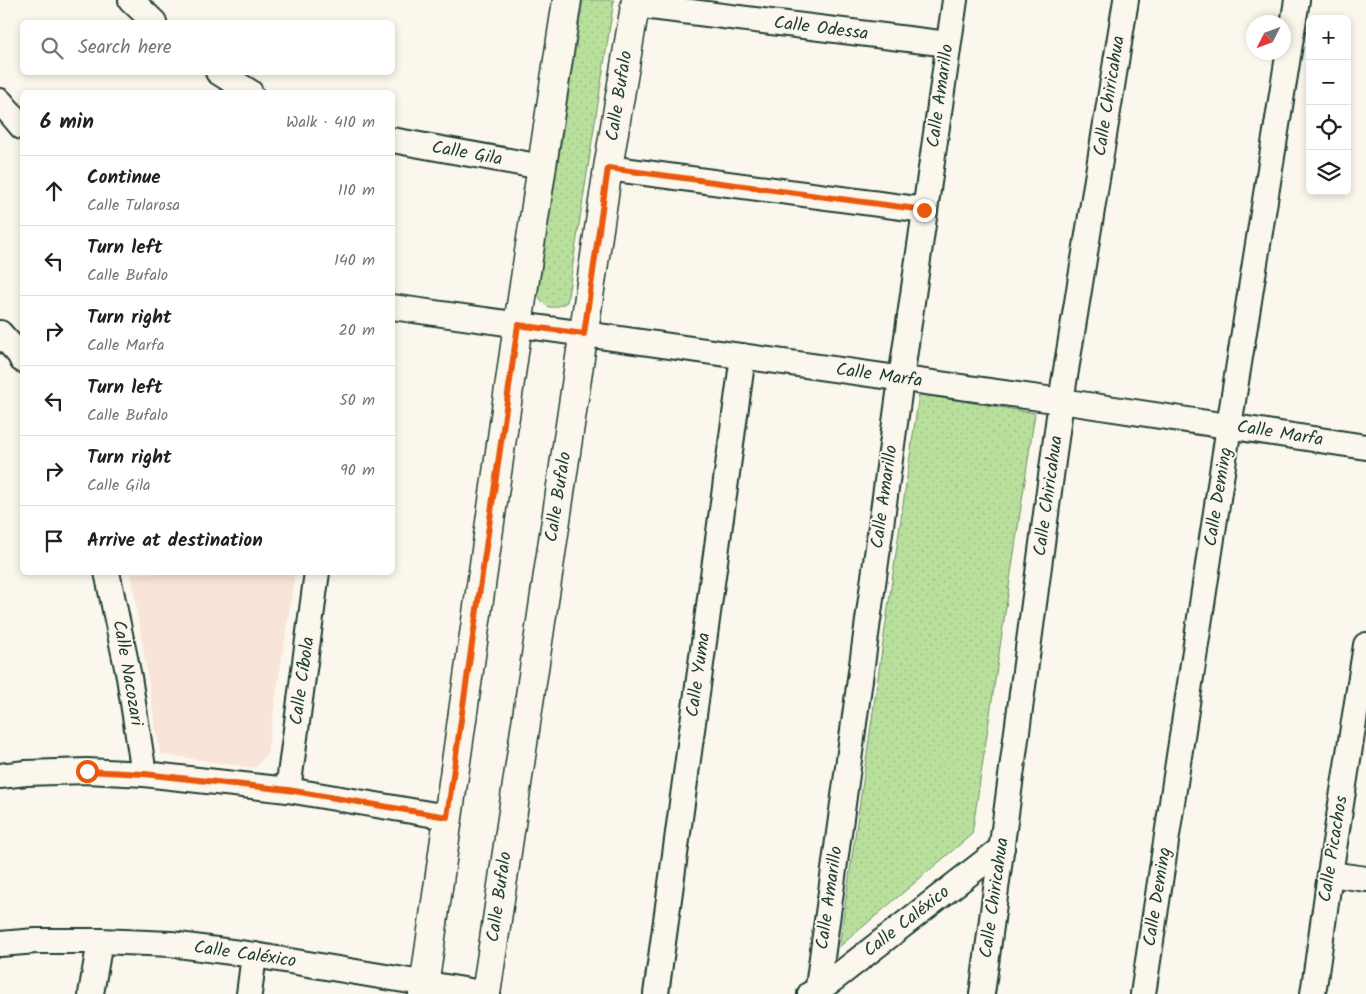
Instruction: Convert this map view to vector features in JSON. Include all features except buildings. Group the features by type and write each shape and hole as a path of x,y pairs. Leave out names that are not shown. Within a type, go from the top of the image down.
{"main road":[{"path":"424,989 518,325 567,0"},
{"name":"Calle Bufalo","path":"486,994 608,168 635,3"}],"street":[{"path":"131,0 152,20"},
{"path":"562,0 567,0"},
{"name":"Calle Amarillo","path":"815,993 955,0"},
{"name":"Calle Chiricahua","path":"982,994 1061,401 1126,0"},
{"name":"Calle Deming","path":"1143,994 1229,426 1297,0"},
{"name":"Calle Odessa","path":"635,3 948,44"},
{"path":"223,75 247,90"},
{"path":"0,101 20,125"},
{"name":"Calle Gila","path":"395,141 542,167"},
{"path":"608,168 924,210"},
{"name":"Calle Marfa","path":"395,307 1061,401 1366,447"},
{"path":"0,334 20,356"},
{"name":"Calle Yuma","path":"656,994 743,356"},
{"name":"Calle Nacozari","path":"108,575 129,677 144,774"},
{"name":"Calle Cíbola","path":"288,790 317,575"},
{"name":"Calle Picachos","path":"1313,994 1366,645"},
{"path":"0,776 26,773 87,771 144,774 288,790 447,817"},
{"name":"Calle Caléxico","path":"815,993 1002,848"},
{"path":"1330,874 1366,879"},
{"name":"Calle Caléxico","path":"0,944 36,941 100,941 171,944 254,954 424,989 486,994"},
{"path":"91,994 100,941"},
{"path":"249,994 254,954"}],"shaded area":[{"path":"131,575 295,575 267,754 255,768 160,754"}],"green space":[{"path":"583,0 614,0 567,302 550,307 544,303 538,294"},
{"path":"919,394 1035,413 972,834 839,947"}],"route":[{"path":"87,771 144,774 288,790 447,817 518,325 584,334 608,168 924,210"}]}
